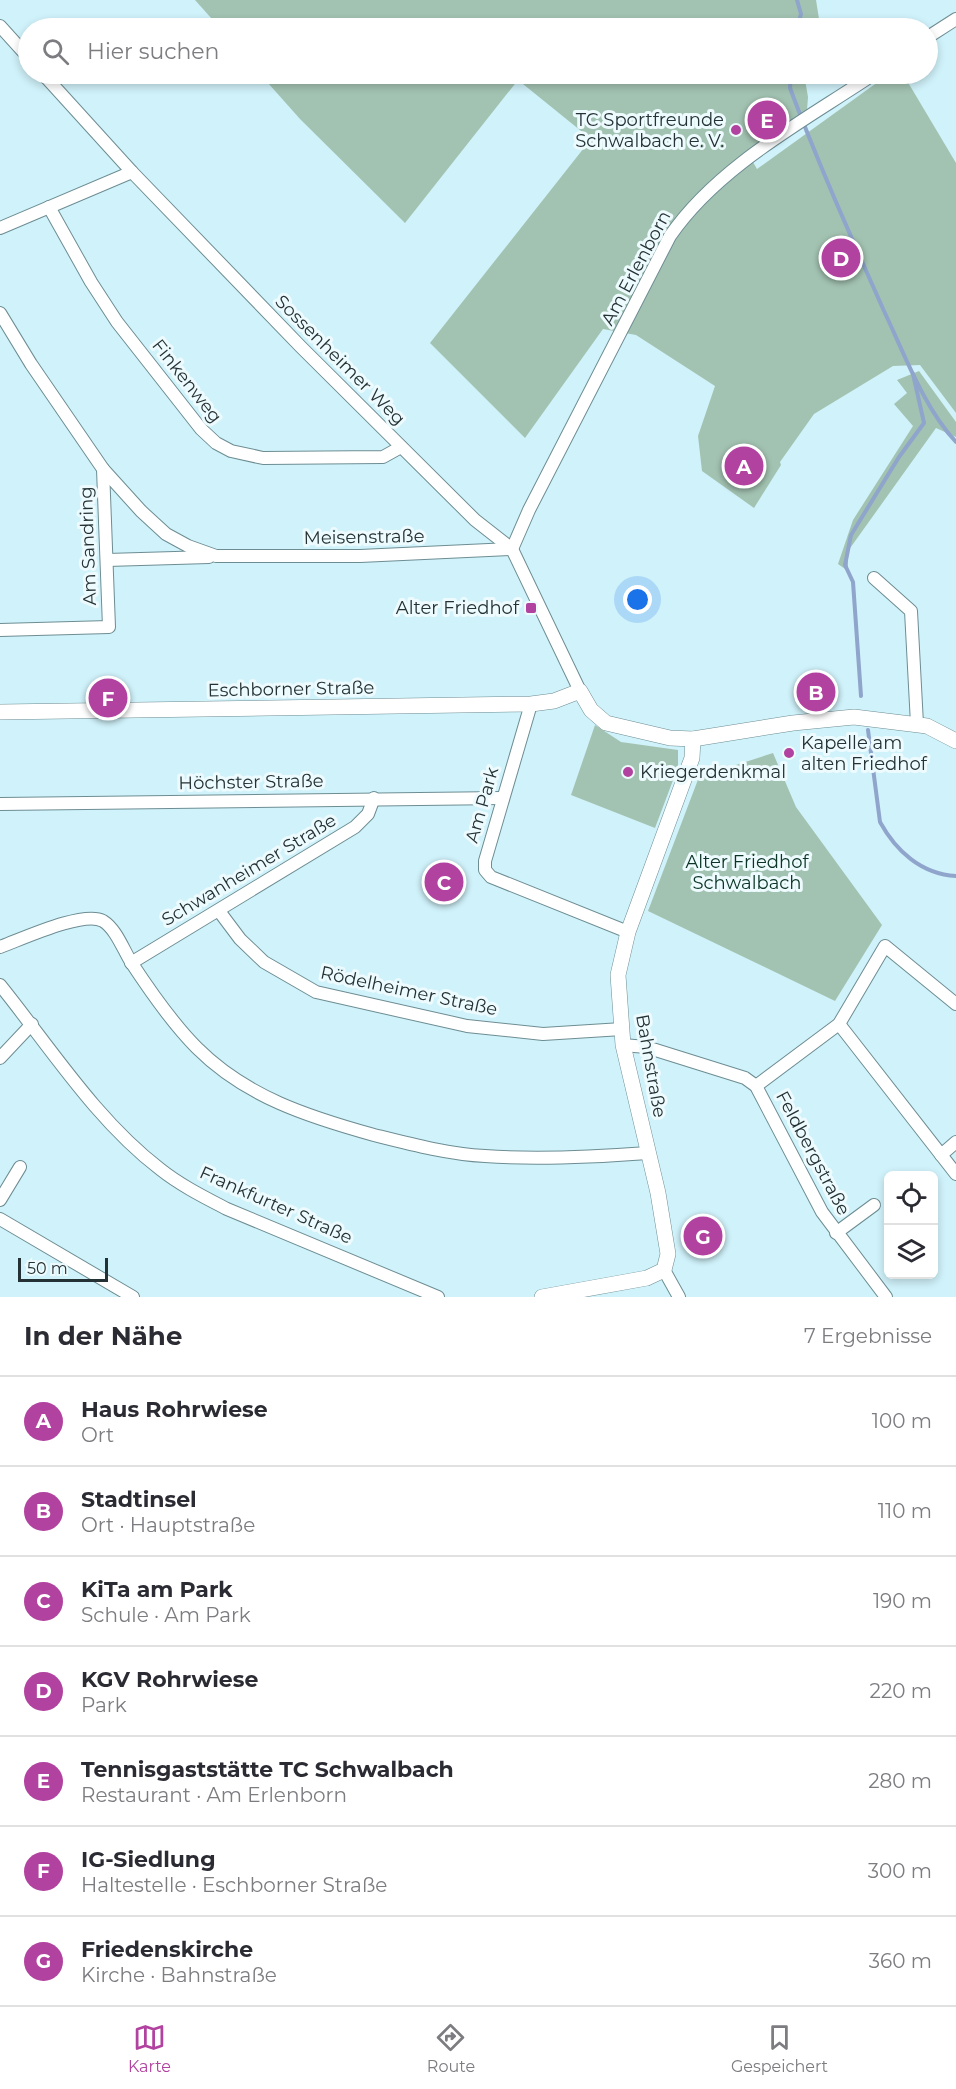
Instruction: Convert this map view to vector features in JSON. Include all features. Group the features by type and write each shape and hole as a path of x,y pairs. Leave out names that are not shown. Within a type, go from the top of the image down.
{"street":[{"path":"938,30 956,19"},
{"path":"0,26 18,46"},
{"name":"Sossenheimer Weg","path":"52,84 132,172 401,447 489,533 512,549 580,691"},
{"name":"Am Erlenborn","path":"512,549 529,510 670,236 689,208 716,183 795,126 859,84"},
{"path":"0,228 132,172"},
{"name":"Finkenweg","path":"49,207 91,282 117,322 201,429 216,443 240,454 263,458 374,458 383,457 401,447"},
{"name":"Am Sandring","path":"0,313 31,364 103,469 109,627 0,630"},
{"name":"Meisenstraße","path":"103,469 141,511 166,534 188,546 216,556"},
{"name":"Meisenstraße","path":"107,560 216,556 360,556 512,549"},
{"path":"874,579 911,611 917,724"},
{"path":"580,691 591,710 606,723 616,728 670,738 693,739 793,723 854,717 917,724 954,737"},
{"name":"Eschborner Straße","path":"0,712 531,704 554,702 580,691"},
{"name":"Am Park","path":"531,704 484,870 490,877 628,932"},
{"name":"Bahnstraße","path":"664,1270 668,1254 658,1193 623,1037 618,975 628,932 692,758 693,739"},
{"name":"Schwanheimer Straße","path":"131,963 355,827 368,814 374,798"},
{"name":"Höchster Straße","path":"0,804 503,798"},
{"name":"Rödelheimer Straße","path":"219,911 240,939 264,962 316,992 467,1026 543,1034 623,1037"},
{"path":"0,947 85,918 95,918 110,926 131,963 197,1048 239,1081 264,1097 302,1114 400,1142 483,1156 585,1157 648,1153"},
{"path":"756,1086 838,1024 885,946 956,1004"},
{"name":"Frankfurter Straße","path":"0,985 103,1114 160,1170 194,1192 227,1209 438,1297"},
{"path":"0,1058 32,1024"},
{"path":"838,1024 956,1174"},
{"name":"Feldbergstraße","path":"623,1037 745,1078 756,1086 822,1212 886,1297"},
{"path":"941,1155 956,1142"},
{"path":"0,1200 20,1167"},
{"name":"Feldbergstraße","path":"836,1233 874,1205"},
{"path":"0,1219 133,1297"},
{"path":"542,1297 647,1278 664,1270 679,1297"}],"green space":[{"path":"195,0 816,0 819,18 211,18"},
{"path":"269,84 515,84 405,223 300,119"},
{"path":"523,84 806,84 807,110 747,152 757,169 875,84 909,84 956,163 956,413 920,365 893,366 814,414 780,462 781,465 754,508 702,471 698,436 715,386 636,335 603,329 525,438 430,343 591,139"},
{"path":"919,371 956,422 956,437 936,428 848,551 848,571 838,564 853,520 913,426 894,404 907,393 897,380"},
{"path":"595,725 621,742 678,750 678,767 655,828 571,795"},
{"name":"Alter Friedhof Schwalbach","path":"773,753 796,807 882,925 835,1001 648,911 699,777"}],"waterway":[{"path":"797,0 800,18"},
{"path":"790,84 835,200 907,362 924,397 956,442"},
{"path":"861,696 853,582 845,565 851,535 899,457 924,423 913,374"},
{"path":"868,730 880,822 886,833 902,851 921,866 956,876"}],"place":[{"name":"Tennisgaststätte TC Schwalbach","path":"767,120"},
{"name":"TC Sportfreunde Schwalbach e. V.","path":"736,130"},
{"name":"KGV Rohrwiese","path":"841,258"},
{"name":"Haus Rohrwiese","path":"744,466"},
{"name":"Alter Friedhof","path":"531,608"},
{"name":"Stadtinsel","path":"816,692"},
{"name":"IG-Siedlung","path":"108,698"},
{"name":"Kapelle am alten Friedhof","path":"789,753"},
{"name":"Kriegerdenkmal","path":"628,772"},
{"name":"KiTa am Park","path":"444,882"},
{"name":"Friedenskirche","path":"703,1236"}]}
